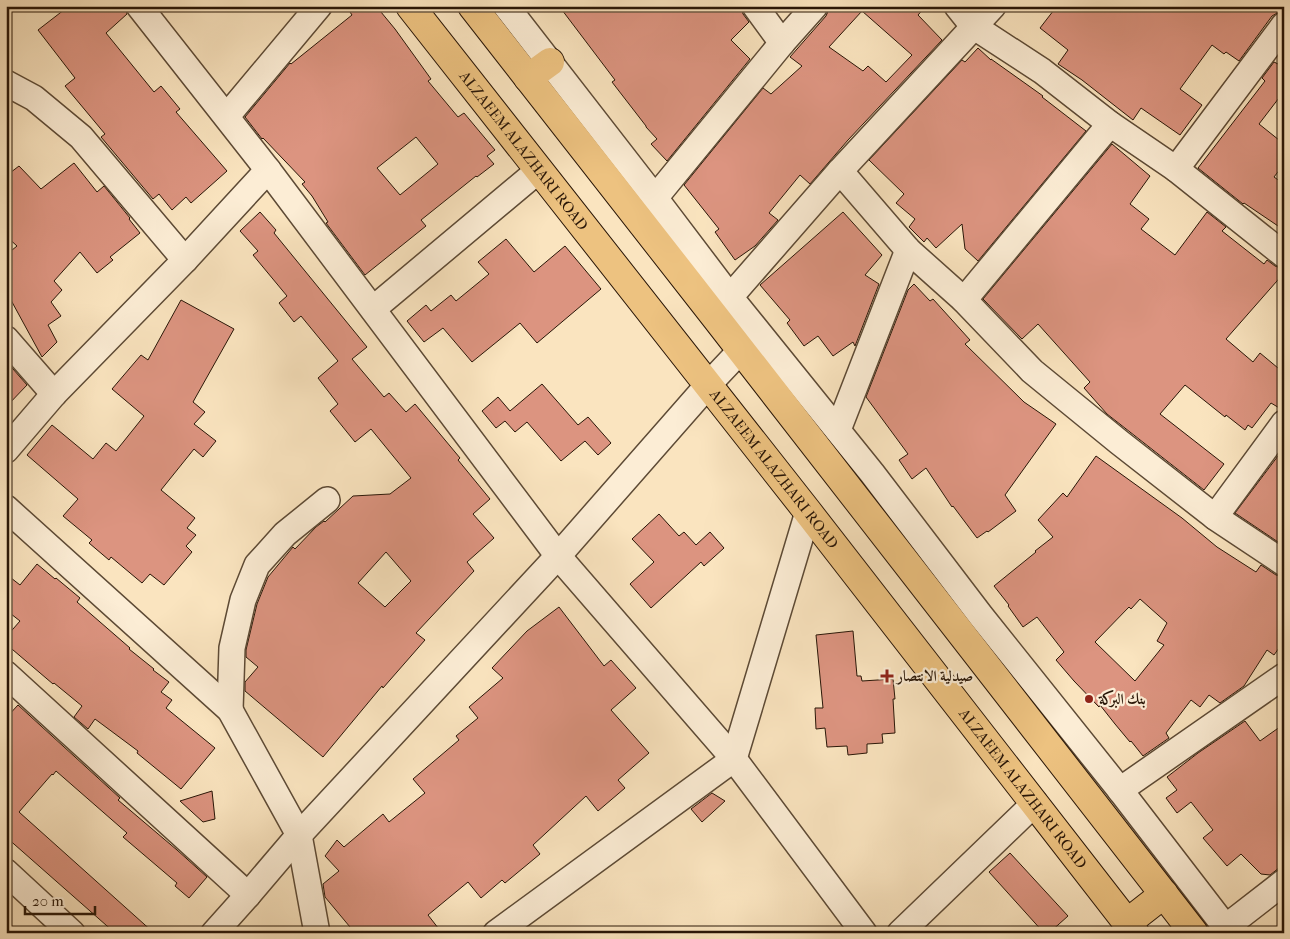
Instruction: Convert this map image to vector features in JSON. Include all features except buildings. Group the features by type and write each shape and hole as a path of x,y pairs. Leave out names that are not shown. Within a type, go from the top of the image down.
{"main road":[{"name":"ALZAEEM ALAZHARI ROAD","path":"410,6 808,512 1131,928"},
{"path":"472,6 1194,933"},
{"path":"528,78 550,62"},
{"path":"1131,928 1164,894"}],"street":[{"path":"139,6 227,116 558,556 734,759 864,933"},
{"path":"227,116 319,6"},
{"path":"506,6 730,297 872,473 981,616 1120,790 1228,930 1284,882"},
{"path":"755,6 782,43"},
{"path":"655,198 782,43 815,6"},
{"path":"957,6 974,26 1042,71 1110,124 1176,169 1284,255"},
{"path":"730,297 840,171 993,6"},
{"path":"1176,169 1284,26"},
{"path":"6,83 34,98 81,136 185,260"},
{"path":"964,300 1110,124"},
{"path":"6,450 54,394 185,260 268,170"},
{"path":"373,309 539,170"},
{"path":"840,171 908,250 964,300 1032,371 1214,517 1284,563"},
{"path":"838,430 908,250"},
{"path":"6,339 54,394"},
{"path":"215,932 299,835 558,556 741,350"},
{"path":"1214,517 1284,423"},
{"path":"230,710 232,648 243,600 258,565 285,534 327,500"},
{"path":"6,508 230,710 299,835 317,933"},
{"path":"496,933 734,759 808,512"},
{"path":"6,674 248,895"},
{"path":"1120,790 1281,684"},
{"path":"900,933 1035,803"},
{"path":"6,872 72,933"}],"place":[{"name":"صيدلية الانتصار","path":"887,676"},
{"name":"بنك البركة","path":"1089,699"}]}
